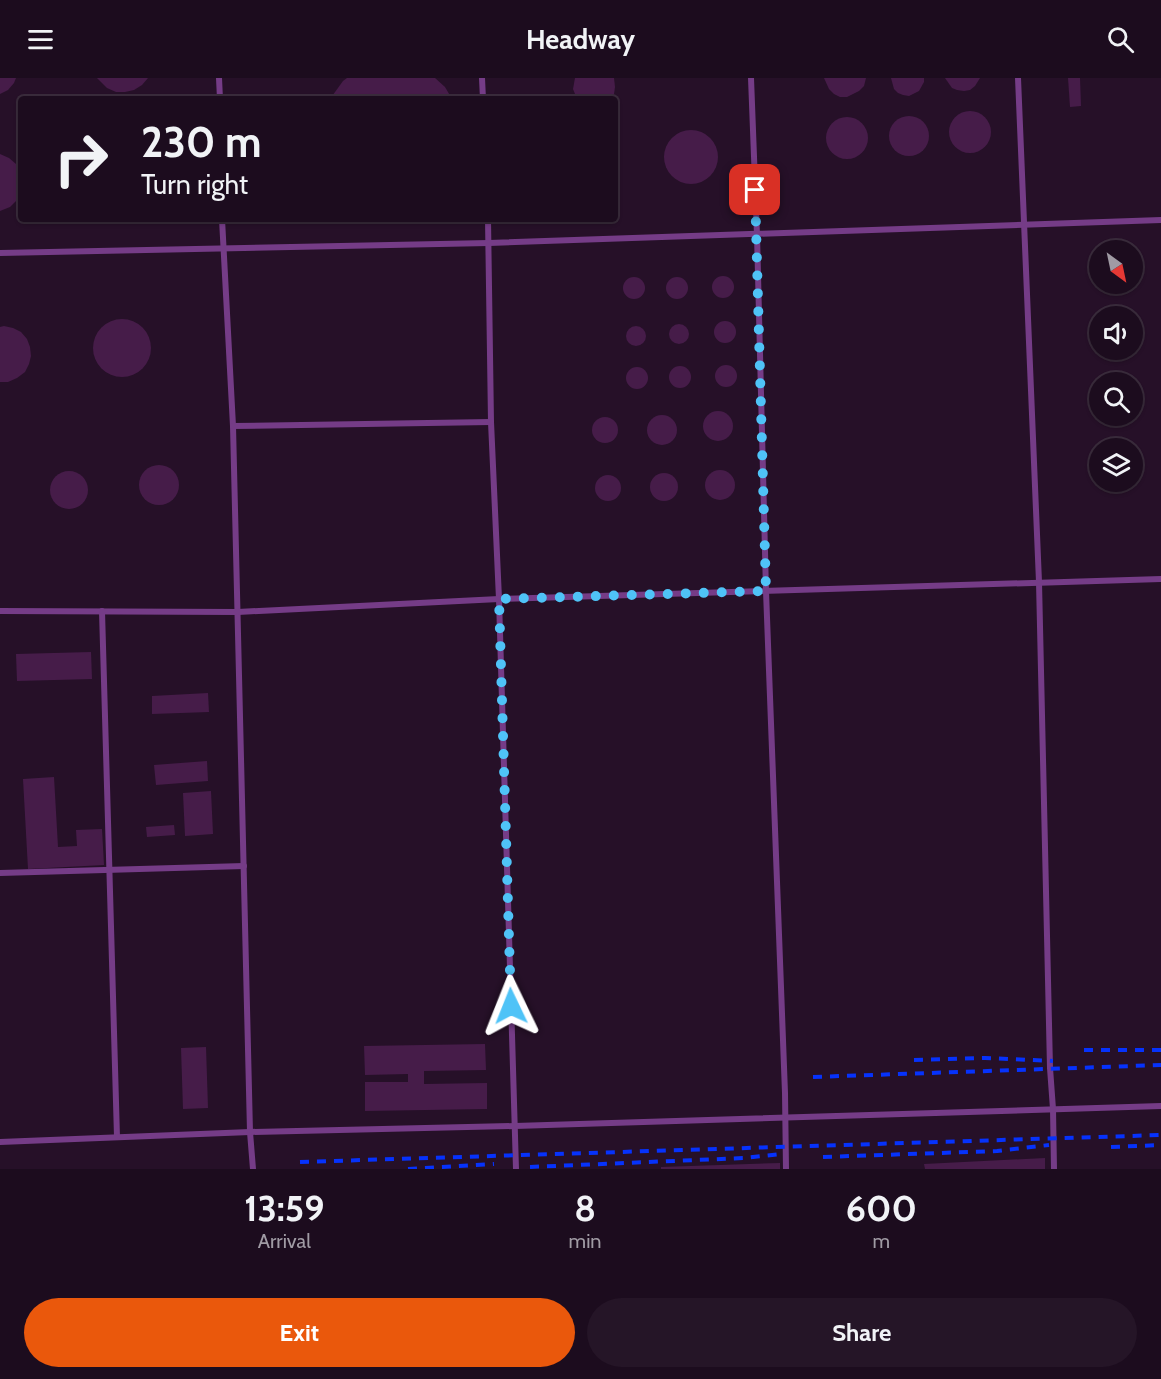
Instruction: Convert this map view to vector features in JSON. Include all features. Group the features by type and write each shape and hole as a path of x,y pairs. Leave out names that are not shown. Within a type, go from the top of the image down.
{"lane":[{"path":"219,78 220,96"},
{"path":"482,78 483,96"},
{"path":"751,78 786,1169"},
{"path":"1018,78 1038,582 1054,1169"},
{"path":"0,253 489,243 1161,220"},
{"path":"222,222 233,426 250,1132 253,1169"},
{"path":"488,222 491,422 499,599 516,1169"},
{"path":"233,426 491,422"},
{"path":"0,611 238,612 499,599 1161,579"},
{"path":"102,611 117,1137"},
{"path":"0,873 244,866"},
{"path":"0,1142 250,1132 1161,1106"}],"building":[{"path":"0,78 16,78 8,90 0,94"},
{"path":"97,78 148,78 134,90 116,92 107,88"},
{"path":"347,78 435,78 445,87 450,96 332,96"},
{"path":"575,78 614,78 613,96 576,96 573,89"},
{"path":"824,78 866,78 864,86 859,91 847,97 840,97 829,89"},
{"path":"891,78 924,78 924,82 919,91 909,96 898,93 894,89"},
{"path":"945,78 980,78 975,86 964,91 952,88"},
{"path":"1068,78 1080,78 1081,106 1070,107"},
{"path":"970,111 985,117 991,132 985,147 970,153 955,147 949,132 955,117"},
{"path":"909,116 917,117 923,122 928,128 928,144 923,150 917,155 909,156 901,155 895,150 890,144 889,136 890,128 895,122 901,117"},
{"path":"847,117 862,123 868,138 862,153 847,159 832,153 826,138 832,123"},
{"path":"686,130 696,130 706,134 714,142 718,157 714,172 706,180 696,184 686,184 676,180 668,172 664,162 664,152 668,142 676,134"},
{"path":"0,154 9,158 18,167 18,198 10,207 0,211"},
{"path":"723,276 731,279 734,287 731,295 723,298 715,295 712,287 715,279"},
{"path":"630,277 638,277 645,284 645,292 638,299 630,299 623,292 623,284"},
{"path":"677,277 685,280 688,288 685,296 677,299 669,296 666,288 669,280"},
{"path":"122,319 138,324 146,332 151,348 146,364 138,372 122,377 106,372 98,364 93,348 98,332 106,324"},
{"path":"725,321 735,328 736,332 729,342 725,343 715,336 714,332 721,322"},
{"path":"675,324 683,324 689,330 689,338 683,344 675,344 669,338 669,330"},
{"path":"4,326 21,332 27,339 31,356 25,372 8,382 0,382 0,327"},
{"path":"632,326 640,326 646,332 646,340 640,346 632,346 626,340 626,332"},
{"path":"726,365 734,368 737,376 734,384 726,387 718,384 715,376 718,368"},
{"path":"680,366 688,369 691,377 688,385 680,388 672,385 669,377 672,369"},
{"path":"637,367 647,374 648,378 641,388 637,389 627,382 626,378 633,368"},
{"path":"718,411 724,412 732,420 732,432 724,440 718,441 712,440 704,432 703,426 704,420 712,412"},
{"path":"662,415 668,416 676,424 676,436 668,444 662,445 656,444 648,436 647,430 648,424 656,416"},
{"path":"605,417 614,421 618,430 614,439 605,443 596,439 592,430 596,421"},
{"path":"159,465 167,466 173,471 178,477 178,493 173,499 167,504 159,505 151,504 145,499 140,493 139,485 140,477 145,471 151,466"},
{"path":"720,470 726,471 734,479 734,491 726,499 720,500 714,499 706,491 705,485 706,479 714,471"},
{"path":"69,471 82,477 88,490 82,503 69,509 56,503 50,490 56,477"},
{"path":"664,473 674,477 678,487 674,497 664,501 654,497 650,487 654,477"},
{"path":"608,475 617,479 621,488 617,497 608,501 599,497 595,488 599,479"},
{"path":"91,652 92,679 17,681 16,654"},
{"path":"208,693 209,712 152,714 152,696"},
{"path":"207,761 208,781 156,785 154,765"},
{"path":"54,777 58,847 77,846 76,830 102,829 104,865 28,869 23,779"},
{"path":"211,791 213,834 185,836 183,793"},
{"path":"174,825 175,835 147,837 146,827"},
{"path":"485,1044 486,1070 424,1071 424,1084 487,1083 487,1109 365,1111 365,1082 408,1082 408,1074 365,1075 364,1046"},
{"path":"206,1047 208,1108 183,1109 181,1048"},
{"path":"1045,1158 1045,1169 925,1169 924,1164"},
{"path":"780,1163 780,1169 661,1169 661,1167"}],"railway":[{"path":"1084,1050 1161,1050"},
{"path":"914,1060 985,1058 1053,1061"},
{"path":"813,1077 1161,1065"},
{"path":"300,1162 1161,1135"},
{"path":"823,1157 997,1151 1049,1145"},
{"path":"1111,1147 1161,1145"},
{"path":"530,1167 744,1158 781,1154"},
{"path":"408,1169 494,1164"}],"route":[{"path":"511,1006 499,599 766,591 755,190"}]}
